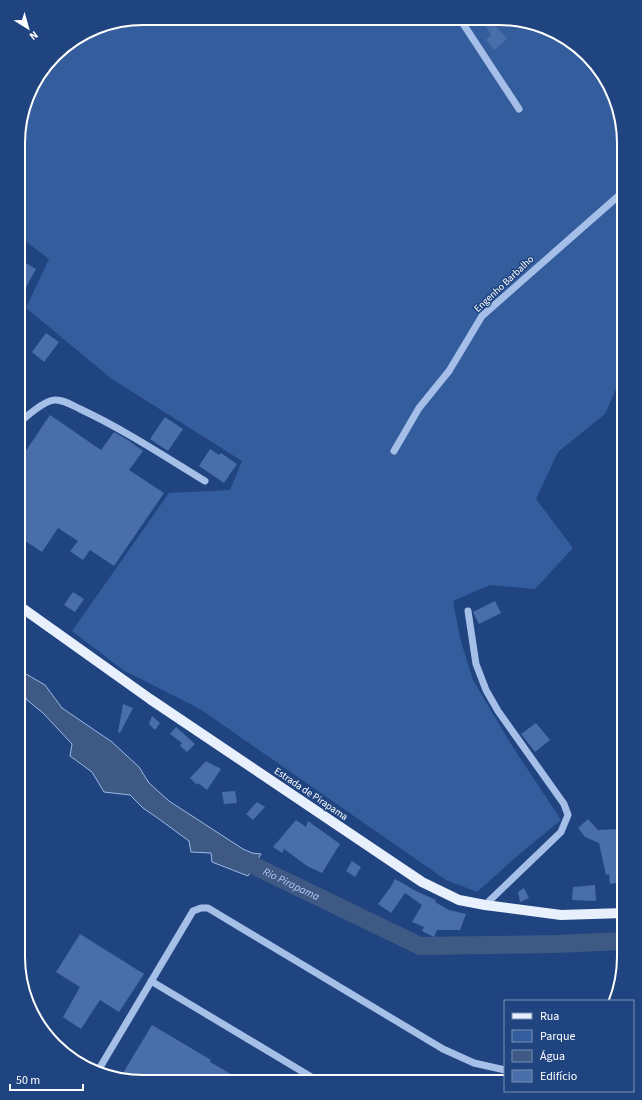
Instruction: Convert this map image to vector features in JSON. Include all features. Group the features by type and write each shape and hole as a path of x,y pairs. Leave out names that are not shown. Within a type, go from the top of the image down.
{"main road":[{"name":"Estrada de Pirapama","path":"25,610 150,699 422,882 459,900 485,905 562,915 617,913"}],"street":[{"path":"464,25 519,109"},
{"name":"Engenho Barbalho","path":"394,451 419,408 450,371 482,316 617,197"},
{"path":"25,418 46,403 54,400 66,402 99,417 205,481"},
{"path":"468,611 476,664 486,690 498,711 564,804 568,815 561,832 485,905"},
{"path":"100,1067 194,911 201,908 208,908 443,1049 474,1062 504,1070"},
{"path":"151,982 306,1075"}],"green space":[{"path":"136,25 514,26 544,34 558,41 571,49 593,71 608,98 616,128 617,387 605,414 558,452 536,499 573,548 535,589 490,585 453,601 460,638 473,680 509,741 561,820 477,892 446,880 200,709 123,670 72,631 169,493 230,490 242,461 112,379 26,308 49,259 25,241 25,143 27,120 37,91 49,71 65,54 98,34 120,27"}],"water":[{"path":"25,673 45,685 62,708 112,742 139,767 149,783 169,801 243,849 252,853 261,854 248,876 212,862 211,853 191,852 189,841 143,808 130,795 104,792 92,772 70,756 72,744 43,713 27,700 25,696"}],"building":[{"path":"485,25 495,25 507,39 494,50 486,40 491,35"},
{"path":"25,263 36,269 25,289"},
{"path":"46,333 59,342 44,362 32,352"},
{"path":"50,415 101,450 114,432 143,451 129,470 164,493 114,566 90,550 83,560 70,551 78,541 58,528 42,552 25,541 25,452"},
{"path":"165,417 183,429 168,451 150,439"},
{"path":"210,449 219,455 221,453 237,464 224,483 199,466"},
{"path":"73,592 84,599 75,612 64,605"},
{"path":"495,601 501,613 479,624 473,612"},
{"path":"123,704 133,708 120,733 118,732"},
{"path":"152,716 160,723 155,730 149,724"},
{"path":"536,723 550,740 535,752 521,734"},
{"path":"176,727 195,744 187,752 180,746 182,743 170,734"},
{"path":"206,761 221,769 207,790 198,783 197,785 190,778"},
{"path":"235,791 237,803 224,804 222,792"},
{"path":"257,802 265,807 253,820 246,814"},
{"path":"588,819 598,830 617,829 617,883 610,884 609,874 606,875 599,843 585,837 578,828"},
{"path":"296,820 306,827 308,821 340,844 322,873 307,866 284,849 282,853 273,847"},
{"path":"352,861 361,867 355,877 346,871"},
{"path":"395,879 436,900 435,902 449,910 466,914 460,930 437,930 434,937 422,931 424,927 412,922 422,905 405,893 391,913 378,904"},
{"path":"595,885 596,901 572,900 573,887"},
{"path":"524,888 529,898 520,902 518,892"},
{"path":"80,934 144,974 119,1012 100,1000 81,1029 63,1017 80,987 56,972"},
{"path":"152,1025 211,1060 210,1062 233,1075 143,1075 123,1073"}],"waterway":[{"name":"Rio Pirapama","path":"232,855 420,946 556,944 617,941"}]}
